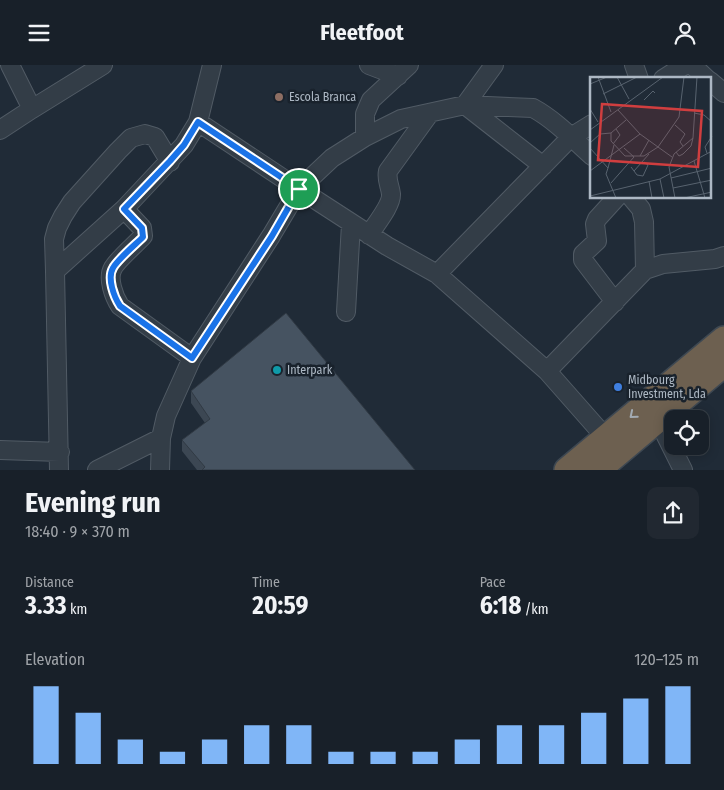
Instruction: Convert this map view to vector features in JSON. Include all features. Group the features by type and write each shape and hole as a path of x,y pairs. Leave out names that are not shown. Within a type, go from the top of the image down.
{"highway":[{"path":"567,470 724,339"},
{"path":"598,470 724,364"}],"street":[{"path":"10,65 32,109"},
{"path":"0,130 103,65"},
{"path":"55,271 124,209 184,145 198,122 212,65"},
{"path":"369,65 403,70"},
{"path":"466,105 494,65"},
{"path":"634,65 638,77"},
{"path":"666,77 685,65"},
{"path":"692,65 706,77"},
{"path":"365,137 365,114 371,100 403,70"},
{"path":"712,83 724,93"},
{"path":"466,105 542,166"},
{"path":"160,470 161,438 166,416 192,358 272,236 299,189 332,158 365,137 401,119 466,105 534,108 590,154"},
{"path":"369,235 390,203 391,195 386,179 388,171 430,113"},
{"path":"198,122 351,224 437,274 547,371 606,438"},
{"path":"437,274 571,137 590,125"},
{"path":"59,470 54,239 57,228 72,202 131,139 145,134 155,137 170,161"},
{"path":"615,199 597,219 597,241 583,254 583,260 615,302"},
{"path":"633,199 641,209 644,222 645,270"},
{"path":"124,209 142,228 143,237 113,268 111,276 115,299 120,306 192,358"},
{"path":"346,312 351,224"},
{"path":"547,371 645,270 663,264 714,259 724,255"},
{"path":"658,420 683,470"},
{"path":"97,470 161,438"},
{"path":"0,450 60,452"}],"building":[{"name":"Interpark","path":"286,313 415,470 202,470 205,467 182,440 210,419 191,391"}],"place":[{"name":"Escola Branca","path":"279,97"},
{"name":"Interpark","path":"277,370"},
{"name":"Midbourg Investment, Lda","path":"618,387"}],"route":[{"path":"198,122 299,189 272,236 192,358 120,306 115,299 111,276 113,268 143,237 142,228 124,209 184,145 198,122"}]}
